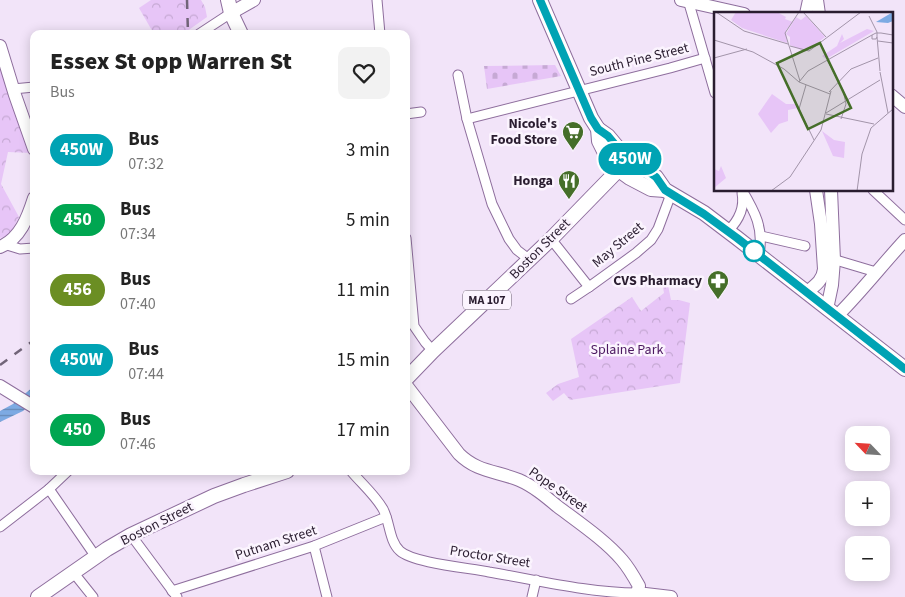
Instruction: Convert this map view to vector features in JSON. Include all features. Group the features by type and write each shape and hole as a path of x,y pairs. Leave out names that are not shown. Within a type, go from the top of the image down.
{"main road":[{"path":"540,0 591,118 598,129 608,136 629,158 656,177 668,192 728,231 905,369"},
{"path":"230,7 239,30"},
{"path":"598,129 599,141 605,153 619,170 650,189 668,192"},
{"name":"Boston Street","path":"410,375 530,260 629,158"},
{"name":"Boston Street","path":"38,597 131,535 214,496 275,475"}],"street":[{"path":"204,30 230,7 254,0"},
{"path":"376,0 380,30"},
{"path":"686,1 735,12"},
{"path":"686,1 714,90"},
{"path":"0,46 30,138"},
{"name":"South Pine Street","path":"468,119 705,58"},
{"path":"458,75 468,119 492,204 509,239 517,250 530,260"},
{"path":"13,89 30,87"},
{"path":"892,96 905,107"},
{"path":"410,113 421,112"},
{"path":"728,231 741,212 742,191"},
{"path":"743,191 754,210 761,236 759,255"},
{"path":"816,191 829,258 832,312"},
{"path":"807,292 824,275 829,258 831,191"},
{"path":"874,191 905,220"},
{"name":"May Street","path":"571,299 636,253 651,240 658,229 668,192"},
{"path":"3,246 13,239 23,226 30,209"},
{"path":"761,236 805,246"},
{"name":"May Street","path":"551,239 589,287"},
{"path":"832,312 859,294 905,240"},
{"path":"3,246 20,249 30,248"},
{"path":"829,258 876,272"},
{"path":"410,282 414,326 433,351"},
{"path":"0,386 30,405"},
{"name":"Pope Street","path":"410,390 465,460 479,468 524,482 576,519 611,549 624,562 639,586 636,595"},
{"path":"0,527 49,489 64,475"},
{"name":"Proctor Street","path":"354,475 378,503 386,517 395,545 406,555 439,564 603,591 671,597"},
{"path":"49,489 96,557"},
{"name":"Putnam Street","path":"174,594 250,565 314,546 386,517"},
{"path":"131,535 174,594"},
{"path":"314,546 327,597"},
{"path":"74,572 93,597"},
{"path":"532,597 536,580"}],"green space":[{"path":"151,0 201,0 207,17 189,30 152,30 139,8"},
{"path":"0,65 30,153 8,152 1,184 19,217 9,235 0,238"},
{"path":"555,65 561,76 487,89 484,66"},
{"name":"Splaine Park","path":"666,275 671,300 690,303 680,383 570,400 564,393 553,401 546,393 558,384 579,377 571,339 632,297 641,311 664,293 661,276"}],"water":[{"path":"30,389 30,405 23,411 0,422 0,411 13,404"}],"railway":[{"path":"187,0 188,30"},
{"path":"0,365 30,343"}],"bus line":[{"name":"450W","path":"540,0 591,118 598,129 608,136 629,158 656,177 665,190 704,214 737,238 905,369"}],"place":[{"name":"Nicole's Food Store","path":"573,151"},
{"name":"Honga","path":"569,200"},
{"name":"CVS Pharmacy","path":"718,300"}]}
